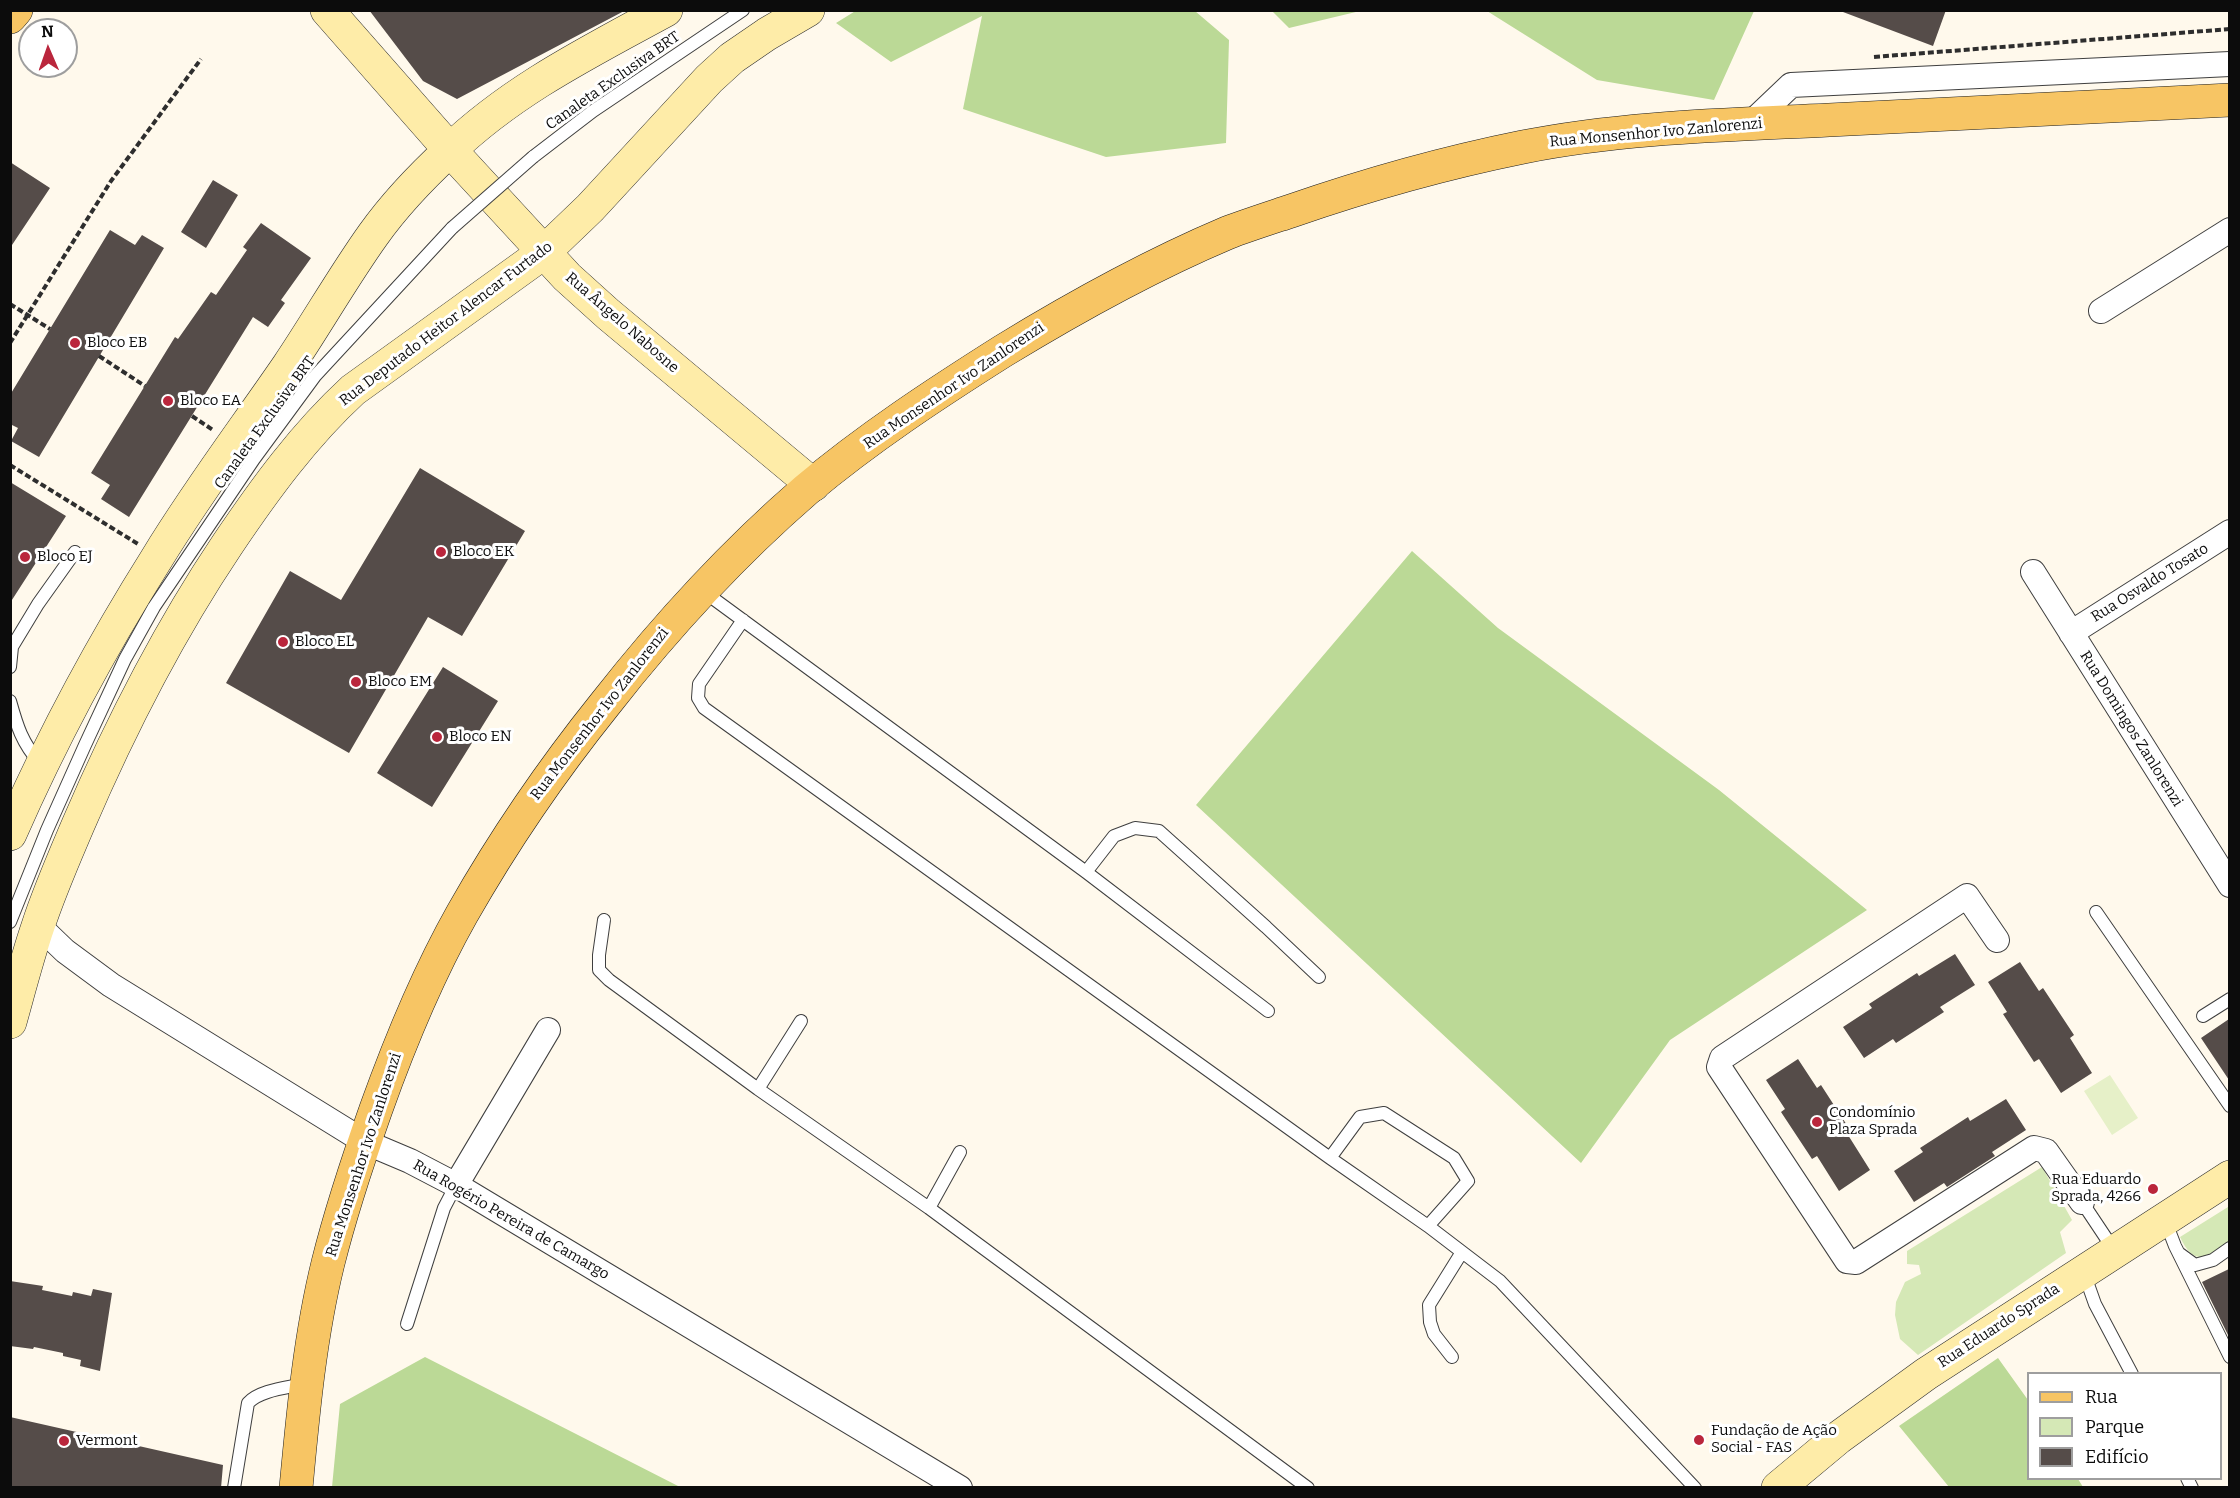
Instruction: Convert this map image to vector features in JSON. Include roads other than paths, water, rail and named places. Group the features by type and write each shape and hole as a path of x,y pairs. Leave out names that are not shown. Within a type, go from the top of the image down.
{"main road":[{"path":"10,17 16,10"},
{"name":"Rua Monsenhor Ivo Zanlorenzi","path":"296,1488 308,1383 327,1266 365,1142 398,1050 462,914 537,794 574,743 663,632 701,589 813,485 907,414 1064,314 1143,272 1230,232 1421,171 1527,147 1633,132 2229,100"}],"street":[{"path":"10,834 41,764 78,692 158,555 302,345 372,235 399,202 450,150 495,111 551,72 666,10"},
{"name":"Rua Deputado Heitor Alencar Furtado","path":"10,1022 24,924 142,685 200,585 252,509 295,452 329,412 354,390 543,253 590,208 709,79 732,58 808,10"},
{"name":"Rua Ângelo Nabosne","path":"328,11 543,253 586,295 813,485"},
{"path":"1750,124 1791,85 2229,64"},
{"path":"2101,311 2229,230"},
{"name":"Rua Osvaldo Tosato","path":"2071,633 2229,532"},
{"name":"Rua Domingos Zanlorenzi","path":"2033,572 2071,633 2222,855 2229,885"},
{"path":"1997,940 1967,896 1722,1059 1719,1067 1847,1261 1856,1262 2034,1148 2046,1150 2082,1202"},
{"name":"Rua Rogério Pereira de Camargo","path":"24,924 111,985 365,1142 410,1161 456,1185 960,1488"},
{"path":"456,1185 548,1030"},
{"name":"Rua Eduardo Sprada","path":"1786,1485 1902,1391 2164,1219 2228,1183"}],"lane":[{"name":"Canaleta Exclusiva BRT","path":"24,924 47,830 125,659 154,607 248,468 315,376 452,228 533,158 593,111 743,10"},
{"path":"10,667 12,647 38,604 75,552"},
{"path":"701,589 1086,872 1268,1011"},
{"path":"743,620 699,684 698,698 704,708 1428,1226 1500,1281 1695,1488"},
{"path":"10,701 27,749 41,764"},
{"path":"1086,872 1114,836 1135,828 1159,831 1319,977"},
{"path":"2096,912 2229,1106"},
{"path":"604,920 598,955 599,969 609,980 758,1089 929,1208 1308,1488"},
{"path":"2203,1016 2229,999"},
{"path":"758,1089 801,1021"},
{"path":"1330,1158 1360,1117 1384,1113 1454,1158 1468,1181 1428,1226"},
{"path":"929,1208 960,1152"},
{"path":"407,1324 444,1208 456,1185"},
{"path":"2082,1202 2115,1251"},
{"path":"2164,1219 2229,1357"},
{"path":"2179,1253 2195,1265 2213,1260 2229,1248"},
{"path":"1452,1357 1434,1334 1430,1322 1429,1305 1462,1252"},
{"path":"2083,1272 2095,1304 2131,1372"},
{"path":"234,1488 248,1403 253,1398 267,1393 308,1383"}],"place":[{"name":"Bloco EB","path":"75,343"},
{"name":"Bloco EA","path":"168,401"},
{"name":"Bloco EK","path":"441,552"},
{"name":"Bloco EJ","path":"25,557"},
{"name":"Bloco EL","path":"283,642"},
{"name":"Bloco EM","path":"356,682"},
{"name":"Bloco EN","path":"437,737"},
{"name":"Condomínio Plaza Sprada","path":"1817,1122"},
{"name":"Rua Eduardo Sprada, 4266","path":"2153,1189"},
{"name":"Fundação de Ação Social - FAS","path":"1699,1440"},
{"name":"Vermont","path":"64,1441"}]}
